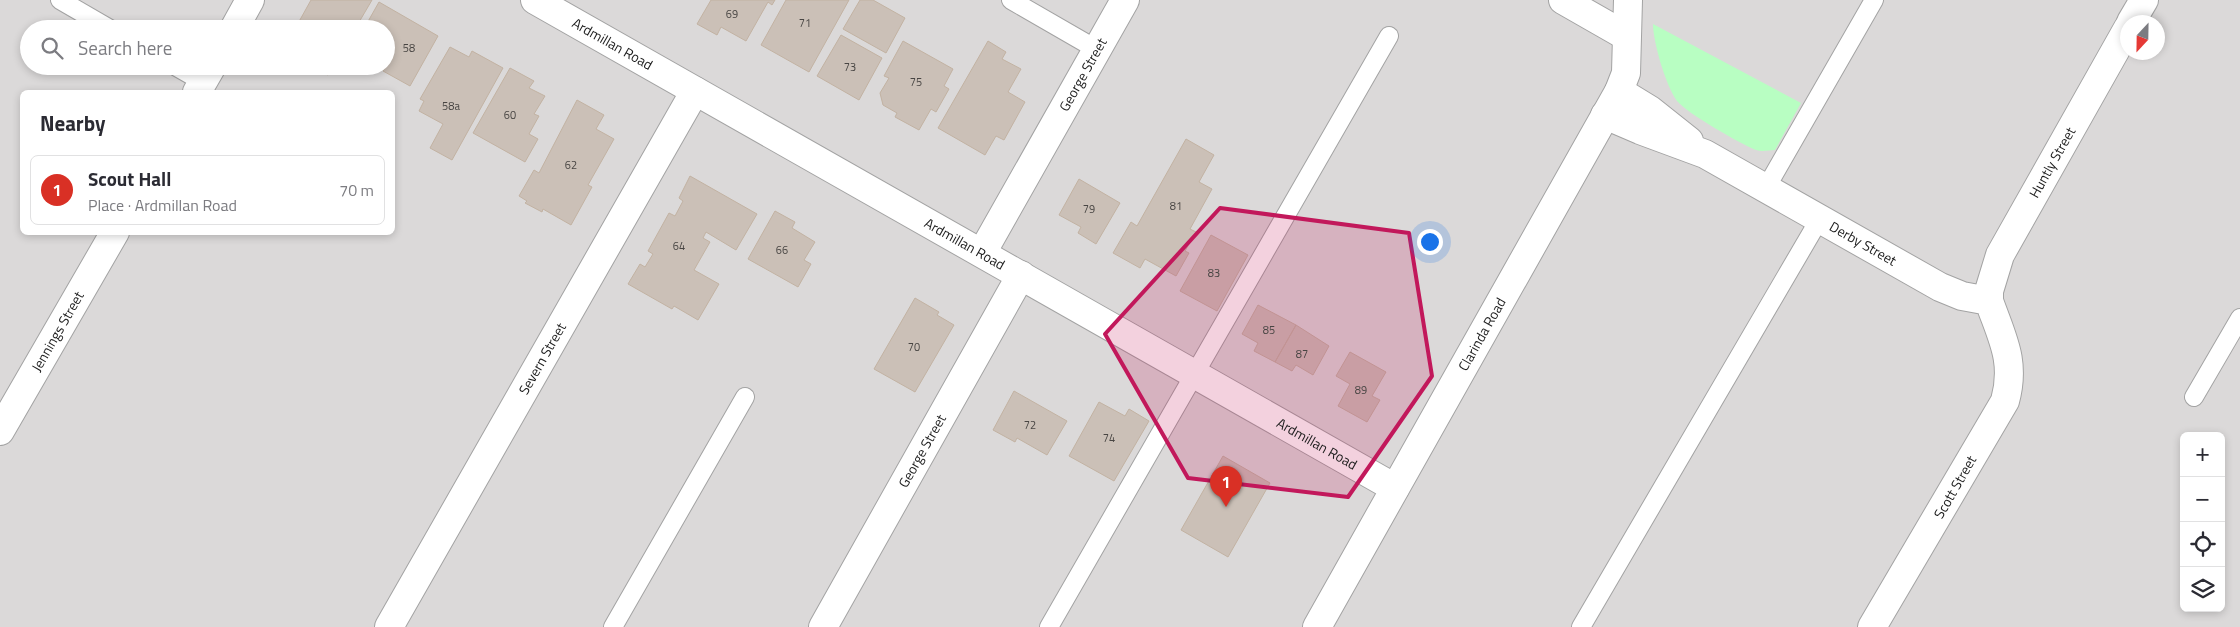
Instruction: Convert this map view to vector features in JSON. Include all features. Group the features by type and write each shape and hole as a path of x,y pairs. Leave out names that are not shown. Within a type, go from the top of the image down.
{"street":[{"path":"239,20 250,0"},
{"name":"Ardmillan Road","path":"535,0 1395,488"},
{"name":"George Street","path":"982,253 1125,0"},
{"path":"1564,0 1626,36"},
{"name":"Clarinda Road","path":"1317,627 1619,91 1626,73 1628,0"},
{"path":"2135,15 2144,0"},
{"name":"Huntly Street","path":"1989,301 1989,291 2000,255 2120,42"},
{"name":"Severn Street","path":"388,627 695,91"},
{"name":"Derby Street","path":"1619,91 1650,110 1705,154"},
{"name":"Derby Street","path":"1606,115 1705,154 1940,287 1962,296 1989,301"},
{"name":"Jennings Street","path":"0,431 114,235"},
{"name":"George Street","path":"823,627 1021,275"},
{"name":"Scott Street","path":"1872,627 2005,401 2010,382 2010,362 1989,301"}],"lane":[{"path":"60,0 94,20"},
{"path":"1011,0 1096,49"},
{"path":"1766,188 1874,0"},
{"path":"1049,627 1389,36"},
{"path":"1581,627 1819,220"},
{"path":"2194,397 2240,318"},
{"path":"613,627 745,397"}],"highlighted area":[{"path":"1220,208 1409,233 1432,376 1348,497 1188,478 1105,334"}],"shaded area":[{"path":"0,0 2240,0 2240,627 0,627"}],"green space":[{"path":"1653,24 1801,103 1775,150 1758,151 1726,135 1683,107 1677,101 1661,64 1655,42"}],"building":[{"path":"311,0 372,0 360,20 300,20"},
{"path":"711,0 775,0 772,5 768,2 746,41 721,27 717,35 697,24"},
{"path":"786,0 849,0 809,72 761,45"},
{"path":"860,0 873,0 905,18 886,53 843,29"},
{"path":"379,2 438,36 410,86 390,75 395,75 395,20 369,20"},
{"path":"841,35 882,58 859,100 817,76"},
{"path":"903,41 953,69 944,86 949,89 936,112 931,109 919,130 895,117 897,113 883,105 880,93 889,78 884,76"},
{"path":"988,41 1006,52 1002,59 1021,69 1008,92 1025,102 1004,140 996,136 985,155 938,128"},
{"path":"450,47 469,57 472,51 503,68 452,160 430,148 443,124 419,111 424,101 420,99"},
{"path":"510,68 534,81 529,88 545,96 534,114 539,116 529,134 538,139 525,162 473,133"},
{"path":"577,100 604,115 596,129 614,139 588,185 592,187 571,225 543,209 542,212 525,203 527,201 519,196 534,170 539,173"},
{"path":"1186,139 1214,155 1199,182 1212,189 1190,229 1196,232 1185,251 1189,253 1176,276 1145,259 1140,268 1113,253 1131,222 1137,226"},
{"path":"690,176 757,214 736,250 706,232 703,238 710,242 694,270 719,284 698,320 674,306 672,309 628,284 640,264 645,267 653,254 648,251 669,213 675,216 683,201 679,198"},
{"path":"1079,179 1120,203 1096,244 1078,233 1081,227 1059,215"},
{"path":"775,211 795,222 792,228 815,242 804,260 811,264 798,287 748,259"},
{"path":"1211,235 1248,255 1217,311 1180,291"},
{"path":"915,298 939,312 937,315 954,325 915,392 874,369"},
{"path":"1258,305 1296,325 1275,362 1254,351 1258,343 1242,334"},
{"path":"1296,325 1329,346 1313,375 1296,365 1292,371 1275,362"},
{"path":"1350,352 1386,372 1372,396 1380,400 1367,422 1338,406 1350,384 1336,376"},
{"path":"1014,391 1067,421 1047,455 1017,438 1015,442 993,430"},
{"path":"1099,402 1125,416 1129,409 1149,421 1114,481 1069,456"},
{"path":"1223,456 1270,483 1228,557 1181,530"}],"place":[{"name":"Scout Hall","path":"1226,507"}]}
